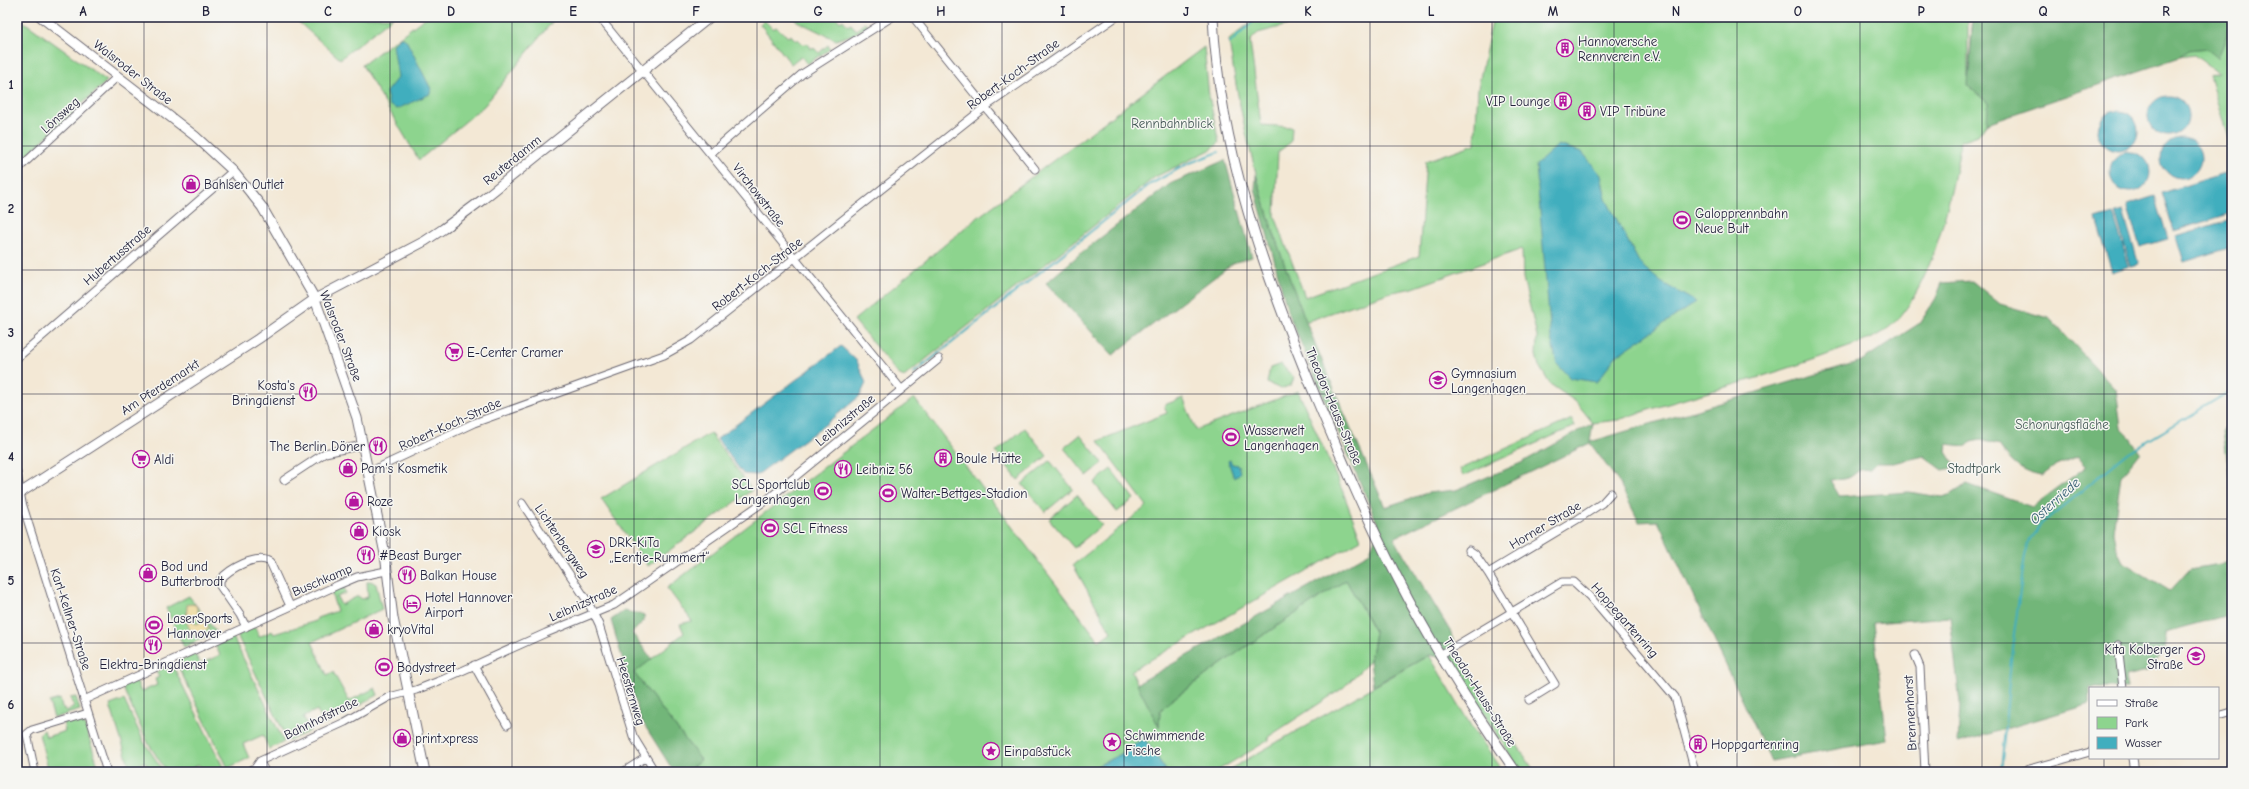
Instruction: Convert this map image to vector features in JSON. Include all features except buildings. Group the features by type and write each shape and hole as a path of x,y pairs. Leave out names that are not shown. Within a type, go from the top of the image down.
{"street":[{"name":"Walsroder Straße","path":"41,17 195,136 233,171 262,207 315,299 343,373 363,446 369,472 393,618 425,772"},
{"name":"Virchowstraße","path":"599,17 901,389"},
{"name":"Reuterdamm","path":"315,299 425,242 482,200 710,17"},
{"path":"711,154 802,74 892,17"},
{"path":"914,17 1035,169"},
{"name":"Robert-Koch-Straße","path":"369,472 474,423 678,348 691,340 795,259 985,107 1116,17"},
{"name":"Theodor-Heuss-Straße","path":"1213,17 1220,93 1232,148 1274,293 1372,525 1397,577 1440,655 1468,701 1516,772"},
{"name":"Lönsweg","path":"17,170 118,76"},
{"name":"Hubertusstraße","path":"17,358 233,171"},
{"name":"Am Pferdemarkt","path":"19,494 258,339 315,299"},
{"name":"Leibnizstraße","path":"409,691 444,679 594,614 629,596 768,499 939,359"},
{"path":"284,480 325,453 363,446"},
{"name":"Karl-Kellner-Straße","path":"17,473 19,494 107,772"},
{"name":"Horner Straße","path":"1488,573 1578,519 1602,503 1611,493"},
{"name":"Lichtenbergweg","path":"522,503 588,602 594,614"},
{"path":"1469,550 1475,554 1488,573 1555,684 1529,700"},
{"name":"Buschkamp","path":"246,627 240,615 220,586 220,580 230,571 259,558 266,559 270,562 290,606"},
{"name":"Buschkamp","path":"84,700 357,577 386,572"},
{"name":"Hoppegartenring","path":"1440,655 1562,582 1574,582 1580,585 1675,697 1695,772"},
{"name":"Heesternweg","path":"594,614 629,724 645,758 655,772"},
{"path":"2118,645 2124,687"},
{"name":"Brennenhorst","path":"1915,655 1920,667 1925,772"},
{"path":"474,665 507,726"},
{"name":"Bahnhofstraße","path":"247,772 254,768 260,761 345,722 389,697 409,691"},
{"path":"2219,716 2232,712"},
{"path":"35,772 27,734 32,730 88,713"},
{"path":"2019,772 2089,752"},
{"path":"623,772 645,758"},
{"path":"2133,759 2134,772"},
{"path":"260,761 265,772"}],"green space":[{"path":"17,17 107,81 17,164"},
{"path":"293,17 393,17 340,59"},
{"path":"426,17 556,17 484,106 419,160 362,65"},
{"path":"794,17 836,17 840,22 843,20 848,26 851,24 856,30 865,22 868,26 854,34 836,40 797,21"},
{"name":"Galopprennbahn Neue Bult","path":"1257,17 1293,17 1288,25 1258,33 1250,41 1261,125 1292,127 1291,142 1278,152 1275,216 1305,297 1419,256 1426,161 1475,144 1478,88 1493,17 1968,17 1968,78 1973,17 2232,17 2232,151 2209,75 2217,72 2194,55 2179,57 2001,116 1987,123 1978,135 1961,141 1946,213 1930,263 1920,286 1908,306 1888,328 1861,343 1785,369 1618,420 1593,423 1576,402 1550,384 1539,366 1536,355 1537,336 1523,278 1522,249 1413,288 1388,293 1305,322 1280,253 1259,183 1241,112 1229,40"},
{"path":"1973,17 2232,17 2232,22 2218,58 2207,49 2188,51 2180,57 1987,123 1988,103 1968,86"},
{"path":"764,20 773,29 776,27 788,37 791,35 796,41 798,39 804,45 806,43 811,49 813,47 819,53 828,45 830,49 807,64 801,56 791,64 760,24"},
{"name":"Rennbahnblick","path":"1204,47 1209,96 1219,143 1210,150 1155,177 904,377 898,374 854,320 977,218"},
{"path":"1225,160 1252,257 1233,263 1113,355 1046,283 1081,253 1170,184"},
{"name":"Stadtpark","path":"1256,175 1298,302 1385,507 1427,493 1456,490 1521,463 1593,423 1590,442 1861,361 1920,323 1936,298 1942,283 1972,281 2000,304 2049,318 2116,389 2121,428 2130,437 2140,452 2121,476 2113,532 2116,547 2123,562 2170,591 2190,569 2232,562 2232,614 2165,632 2165,649 2147,671 2125,676 2127,687 2089,687 2089,704 1958,743 1960,703 1950,617 1873,623 1887,740 1771,761 1658,521 1639,522 1620,484 1590,443 1394,538 1450,631 1459,657 1449,659 1429,655 1373,686 1370,661 1375,632 1346,580 1241,650 1170,701 1160,711 1159,727 1137,684 1370,552 1379,527 1289,315 1255,189","holes":["1981,440 1999,445 2008,457 2022,469 2042,476 2056,465 2078,456 2087,466 2032,507 1967,484 1952,494 1942,497 1908,492 1840,497 1830,480 1851,477 1860,470 1869,470 1876,463 1894,463 1924,456 1943,470 1953,468 1953,463 1946,452 1947,444 1965,446 1971,442"]},
{"path":"1281,364 1294,378 1291,385 1281,389 1267,383 1270,368"},
{"path":"1298,391 1343,492 1361,540 1131,671 1159,726 1160,711 1170,701 1241,650 1346,580 1375,632 1370,661 1343,688 1268,737 1269,740 1215,772 1167,772 1144,738 1121,754 1097,766 1099,772 686,772 701,760 634,673 684,633 680,624 692,621 667,588 914,398 1099,641 1111,632 1073,565 1147,506 1098,441 1167,413 1164,405 1183,398 1196,430"},
{"path":"1572,419 1575,426 1463,476 1460,469"},
{"path":"2232,423 2232,495 2223,429"},
{"path":"1025,428 1047,456 1018,480 996,452"},
{"path":"710,433 752,490 648,566 601,499"},
{"path":"1080,435 1103,463 1087,476 1064,448"},
{"path":"1050,461 1073,489 1045,512 1022,484"},
{"path":"1111,469 1134,499 1117,512 1094,483"},
{"path":"1077,495 1102,525 1074,548 1049,519"},
{"path":"371,581 376,584 382,609 312,642 327,675 333,672 349,701 375,688 378,695 324,725 317,710 303,717 310,731 288,741 237,635 255,627 259,637 272,631 274,634 316,621 317,618 337,611 331,592 344,587 346,593 337,597 341,605 358,596 362,599 368,597 367,582"},
{"path":"189,596 216,632 184,647 166,608"},
{"path":"624,611 644,615 644,621 632,633 652,659 634,673 701,760 686,772 674,772 640,718 611,620"},
{"path":"233,637 284,742 269,749 263,735 243,744 249,758 228,768 176,662 195,654 200,664 220,655 215,645"},
{"path":"1429,655 1471,726 1504,772 1225,772"},
{"path":"1459,657 1535,772 1521,772 1449,659"},
{"path":"172,664 224,769 217,772 206,772 199,765 187,770 188,772 167,772 148,743 122,686 136,680 141,692 157,685 155,679 159,677 156,672"},
{"path":"76,697 80,710 54,718 49,702 60,699 62,708 67,711 74,707 70,698"},
{"path":"124,700 144,742 164,772 151,772 145,762 130,768 110,705"},
{"path":"82,716 100,772 49,772 39,734 44,730 46,737 65,731 63,722"}],"sand":[{"path":"187,605 196,605 200,618 194,619 193,622 196,624 204,621 209,628 199,637 191,631 187,624"}],"water":[{"path":"399,38 406,40 431,89 430,94 397,109 389,105 386,92 398,77 393,45"},
{"path":"2172,96 2179,99 2185,105 2188,116 2187,124 2179,133 2172,136 2164,136 2157,133 2149,124 2148,112 2151,105 2160,97"},
{"path":"2122,111 2129,114 2135,120 2138,131 2137,139 2129,148 2122,151 2114,151 2107,148 2099,139 2098,127 2101,120 2110,112"},
{"path":"2185,138 2192,141 2198,147 2201,158 2200,166 2192,175 2185,178 2177,178 2170,175 2162,166 2161,154 2164,147 2173,139"},
{"path":"1558,145 1582,152 1601,175 1606,199 1640,264 1661,282 1696,302 1616,356 1597,382 1570,378 1557,364 1551,338 1536,165"},
{"path":"2134,152 2141,155 2147,161 2150,172 2149,180 2141,189 2134,192 2126,192 2119,189 2111,180 2110,168 2113,161 2122,153"},
{"path":"2225,173 2232,196 2232,213 2174,231 2162,193"},
{"path":"2155,196 2168,239 2140,247 2127,205"},
{"path":"2123,211 2139,265 2131,267 2115,213"},
{"path":"2113,214 2129,266 2112,272 2096,219"},
{"path":"2232,219 2232,247 2184,262 2176,236"},
{"path":"841,346 857,361 866,383 860,396 826,424 757,475 743,474 717,439"},
{"path":"1230,460 1232,464 1238,465 1240,473 1234,478 1228,461"},
{"path":"1144,738 1167,772 1099,772 1097,766 1121,754"}],"waterway":[{"path":"1230,43 1258,17"},
{"path":"2227,72 2232,56"},
{"path":"913,374 1149,185 1187,164 1219,152"},
{"name":"Osterriede","path":"2001,772 2012,648 2025,555 2030,539 2042,523 2129,452 2232,390"}],"place":[{"name":"Hannoversche Rennverein e.V.","path":"1565,48"},
{"name":"VIP Lounge","path":"1563,101"},
{"name":"VIP Tribüne","path":"1587,111"},
{"name":"Bahlsen Outlet","path":"191,184"},
{"name":"Galopprennbahn Neue Bult","path":"1682,220"},
{"name":"E-Center Cramer","path":"454,352"},
{"name":"Gymnasium Langenhagen","path":"1438,380"},
{"name":"Kosta's Bringdienst","path":"308,392"},
{"name":"Wasserwelt Langenhagen","path":"1231,437"},
{"name":"The Berlin Döner","path":"378,446"},
{"name":"Boule Hütte","path":"943,458"},
{"name":"Aldi","path":"141,459"},
{"name":"Pam's Kosmetik","path":"348,468"},
{"name":"Leibniz 56","path":"843,469"},
{"name":"SCL Sportclub Langenhagen","path":"823,491"},
{"name":"Walter-Bettges-Stadion","path":"888,493"},
{"name":"Roze","path":"354,501"},
{"name":"SCL Fitness","path":"770,528"},
{"name":"Kiosk","path":"359,531"},
{"name":"DRK-KiTa „Eentje-Rummert“","path":"596,549"},
{"name":"#Beast Burger","path":"366,555"},
{"name":"Bod und Butterbrodt","path":"148,573"},
{"name":"Balkan House","path":"407,575"},
{"name":"Hotel Hannover Airport","path":"412,604"},
{"name":"LaserSports Hannover","path":"154,625"},
{"name":"kryoVital","path":"374,629"},
{"name":"Elektra-Bringdienst","path":"153,645"},
{"name":"Kita Kolberger Straße","path":"2196,656"},
{"name":"Bodystreet","path":"384,667"},
{"name":"print.xpress","path":"402,738"},
{"name":"Schwimmende Fische","path":"1112,742"},
{"name":"Hoppgartenring","path":"1698,744"},
{"name":"Einpaßstück","path":"991,751"}],"park label":[{"name":"Schonungsfläche","path":"2062,424"}]}
